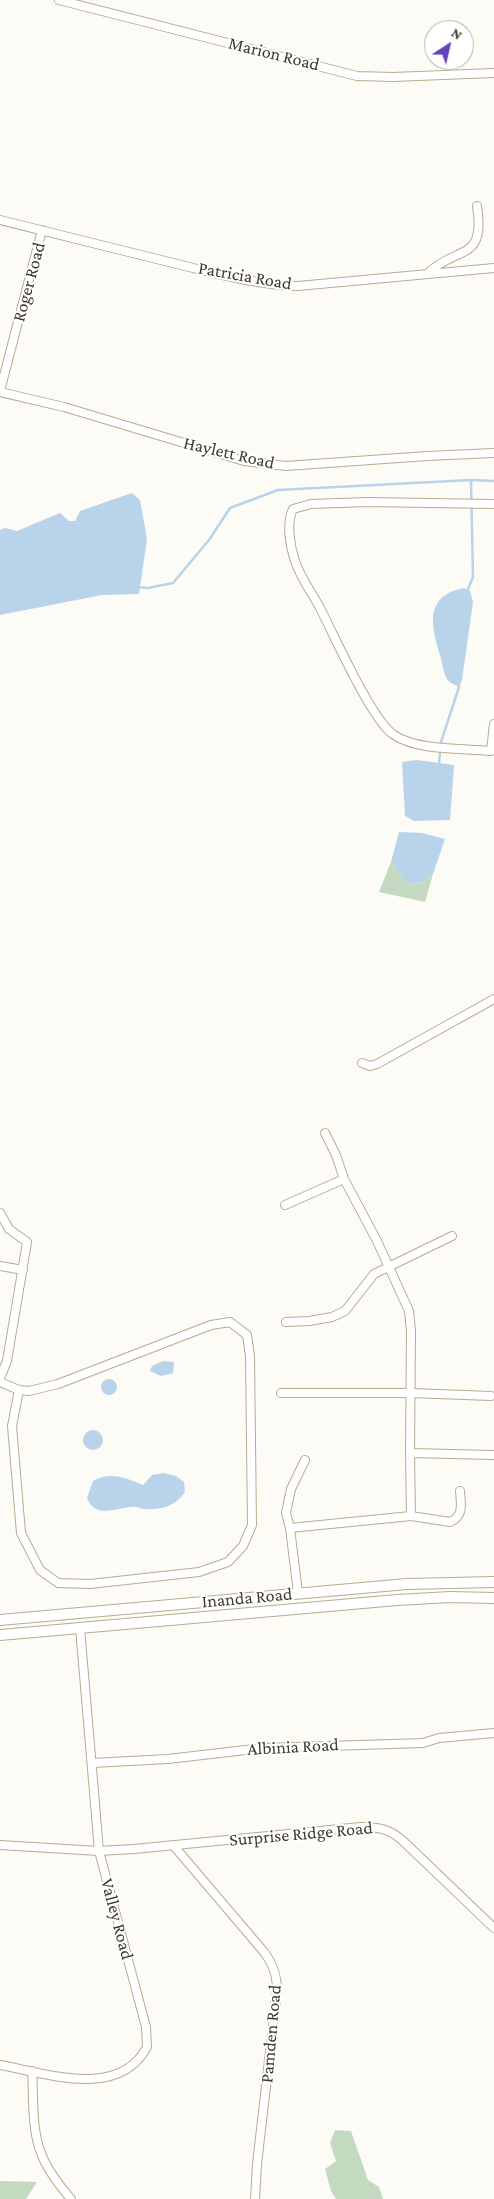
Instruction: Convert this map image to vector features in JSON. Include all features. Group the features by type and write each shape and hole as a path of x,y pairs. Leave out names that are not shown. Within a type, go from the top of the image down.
{"main road":[{"name":"Inanda Road","path":"0,1620 426,1583 494,1582"},
{"path":"426,1583 431,1590 432,1598"},
{"name":"Inanda Road","path":"0,1635 432,1598 494,1598"}],"street":[{"name":"Marion Road","path":"59,0 358,76 401,77 494,73"},
{"path":"427,274 436,266 475,244 479,235 477,206"},
{"name":"Patricia Road","path":"0,220 201,270 276,285 298,286 494,268"},
{"name":"Roger Road","path":"0,391 42,230"},
{"name":"Haylett Road","path":"0,391 244,461 270,465 286,466 494,453"},
{"path":"494,504 366,502 311,504 293,509 290,516 292,545 296,562 366,697 384,727 406,741 442,747 492,751 494,724"},
{"path":"362,1064 370,1066 377,1064 494,999"},
{"path":"325,1133 336,1155 344,1179 409,1311 411,1516"},
{"path":"285,1205 344,1179"},
{"path":"0,1213 9,1229 27,1242 7,1360 0,1378"},
{"path":"286,1322 310,1321 332,1317 345,1311 374,1274 452,1236"},
{"path":"0,1266 23,1270"},
{"path":"0,1382 19,1390 30,1391 58,1384 211,1325 230,1322 247,1335 250,1356 252,1524 243,1546 228,1562 199,1572 90,1584 58,1583 40,1570 21,1533 12,1426 19,1390"},
{"path":"281,1393 411,1393 491,1396"},
{"path":"410,1453 494,1455"},
{"path":"298,1593 290,1528 286,1513 288,1500 305,1460"},
{"path":"290,1528 411,1516 442,1522 453,1521 462,1510 460,1491"},
{"name":"Valley Road","path":"0,2065 79,2079 98,2080 115,2074 133,2064 147,2047 146,2027 100,1851 80,1628"},
{"name":"Albinia Road","path":"92,1762 168,1759 263,1748 423,1743 439,1738 494,1733"},
{"name":"Surprise Ridge Road","path":"0,1845 100,1851 361,1827 384,1828 393,1832 403,1841 494,1928"},
{"name":"Pamden Road","path":"173,1845 254,1939 274,1968 277,1991 256,2164 255,2199"},
{"path":"32,2071 36,2133 40,2152 53,2177 70,2199"}],"green space":[{"path":"391,862 408,885 424,882 433,874 425,902 379,892"},
{"path":"335,2130 351,2131 368,2180 379,2187 383,2199 336,2199 331,2191 325,2169 336,2161 330,2143"},
{"path":"0,2181 37,2182 26,2199 0,2199"}],"water":[{"path":"132,493 140,500 147,539 139,594 102,595 0,615 0,530 5,528 17,531 60,513 69,521 75,521 80,511"},
{"path":"464,588 470,591 473,602 462,680 459,688 448,681 446,676 436,641 433,621 437,604 443,597"},
{"path":"417,760 454,765 450,820 414,821 405,816 402,762"},
{"path":"399,832 422,833 445,839 433,874 424,882 408,885 391,862"},
{"path":"163,1361 174,1362 173,1373 161,1376 150,1371 152,1366"},
{"path":"106,1379 112,1379 117,1384 115,1393 106,1395 101,1390 101,1384"},
{"path":"93,1430 100,1433 103,1440 100,1447 93,1450 86,1447 83,1440 86,1433"},
{"path":"163,1473 176,1476 184,1482 185,1492 177,1501 167,1506 156,1509 133,1507 106,1511 95,1508 87,1498 93,1481 99,1478 112,1476 143,1485 152,1475"}],"waterway":[{"path":"139,587 148,588 173,583 209,540 230,508 278,490 471,480 494,481"},
{"path":"467,592 473,577 471,480"},
{"path":"439,763 441,742 459,687"}]}
